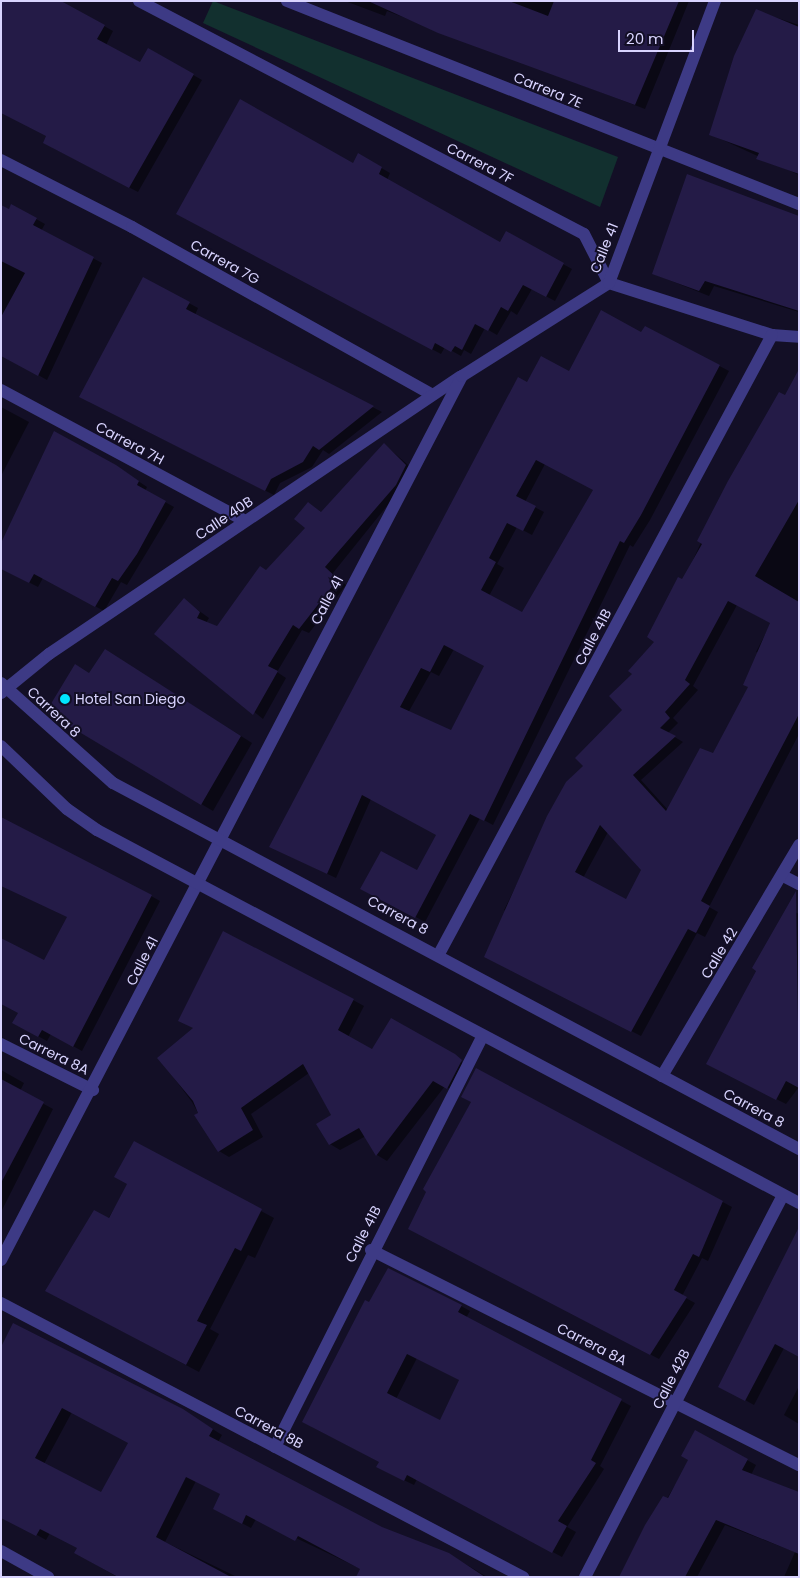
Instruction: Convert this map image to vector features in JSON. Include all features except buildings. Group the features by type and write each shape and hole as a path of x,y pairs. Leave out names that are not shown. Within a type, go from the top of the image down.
{"street":[{"name":"Carrera 7F","path":"138,1 584,234 609,283"},
{"name":"Carrera 7E","path":"287,1 658,151 799,204"},
{"name":"Calle 41","path":"1,1260 93,1090 197,887 220,838 462,376 609,283 715,1"},
{"name":"Carrera 7G","path":"1,160 132,228 432,396"},
{"path":"609,283 772,335 799,337"},
{"name":"Calle 41B","path":"439,954 772,335"},
{"name":"Calle 40B","path":"3,688 49,654 462,376"},
{"name":"Carrera 7H","path":"1,390 245,521"},
{"name":"Carrera 8","path":"3,688 114,783 439,954 799,1149"},
{"path":"1,746 67,809 197,887 799,1203"},
{"name":"Calle 42","path":"662,1076 783,876 799,844"},
{"path":"783,876 799,884"},
{"name":"Calle 41B","path":"275,1447 371,1250 482,1038"},
{"name":"Carrera 8A","path":"1,1044 93,1090"},
{"name":"Calle 42B","path":"585,1577 783,1195"},
{"name":"Carrera 8A","path":"371,1250 799,1465"},
{"name":"Carrera 8B","path":"1,1303 523,1577"},
{"path":"1,1551 48,1577"}],"green space":[{"path":"213,1 618,157 600,207 203,23"}],"place":[{"name":"Hotel San Diego","path":"65,699"}]}
